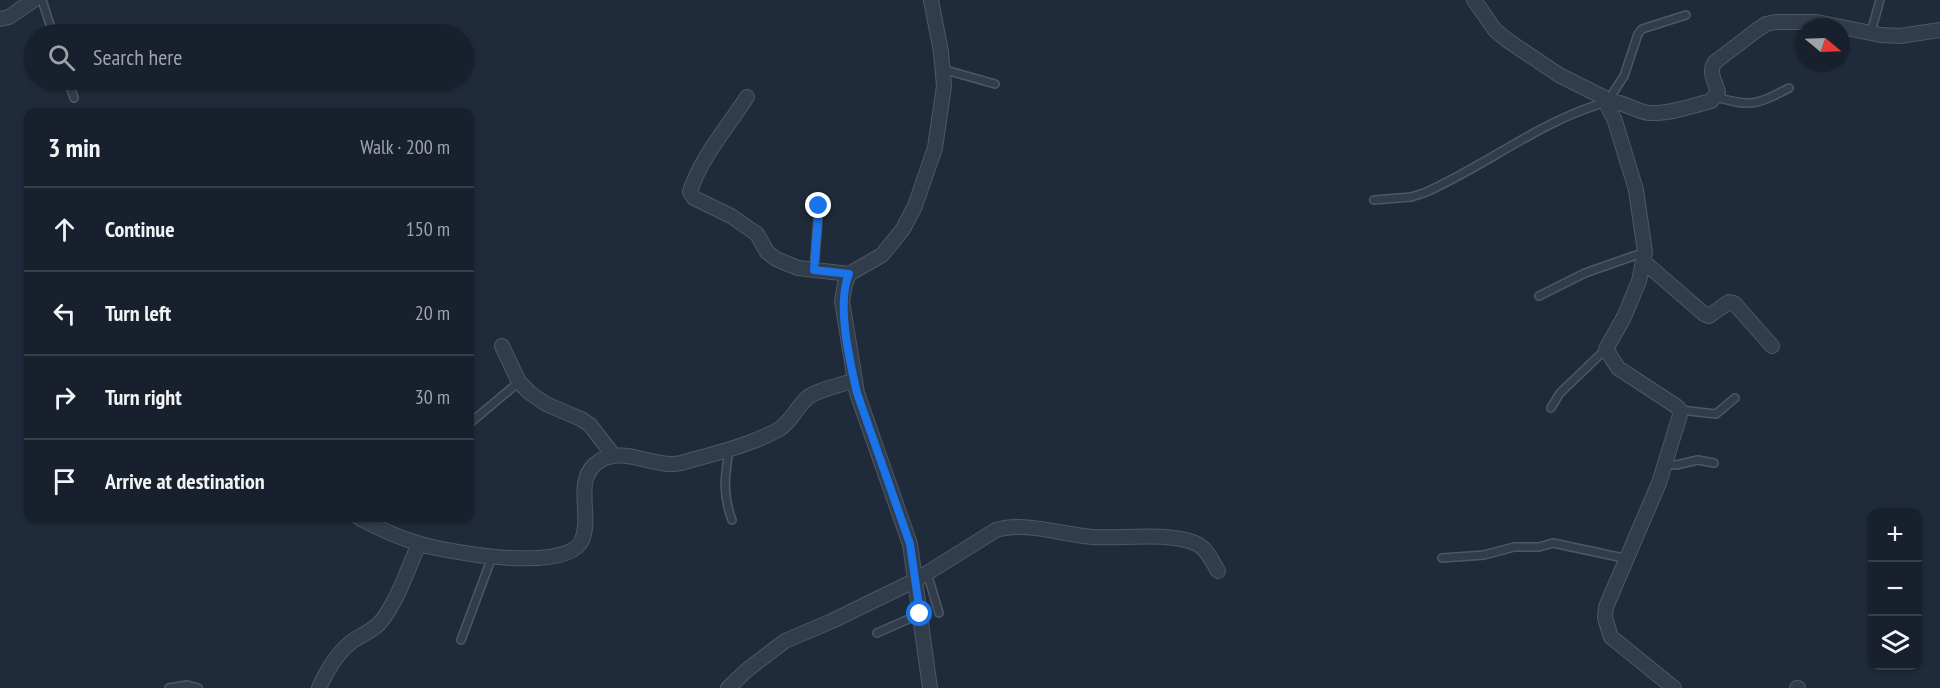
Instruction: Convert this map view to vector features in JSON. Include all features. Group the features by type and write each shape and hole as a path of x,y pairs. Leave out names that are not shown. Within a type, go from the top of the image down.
{"street":[{"path":"0,20 9,17 34,0"},
{"path":"930,688 920,614 922,576 857,393 842,301 849,274 882,255 893,243 915,206 935,148 944,86 931,0"},
{"path":"1474,0 1495,30 1507,40 1544,66 1598,94 1607,102 1636,190 1645,242 1644,256 1639,281 1624,317 1606,349 1618,368 1671,402 1680,410 1680,415 1659,483 1606,607 1605,618 1611,637 1674,688"},
{"path":"1607,102 1615,101 1641,111 1658,113 1711,101 1718,92 1711,73 1712,66 1766,24 1817,22 1900,36 1940,30"},
{"path":"747,97 709,154 690,192 694,198 731,216 757,234 767,252 776,259 798,268 849,274"},
{"path":"1644,256 1704,314 1709,316 1729,302 1734,303 1772,346"},
{"path":"502,346 519,382 530,393 546,404 590,425 614,456"},
{"path":"367,522 392,535 442,550 517,558 553,556 571,552 578,547 584,532 587,474 592,466 603,459 624,456 670,465 729,449 778,430 807,398 854,380"},
{"path":"728,688 747,670 785,641 832,621 922,576 1004,527 1094,537 1136,536 1186,540 1208,552 1218,571"},
{"path":"319,688 327,670 340,652 354,640 372,631 384,618 419,544"}],"lane":[{"path":"42,0 50,24"},
{"path":"1870,32 1880,0"},
{"path":"1374,200 1412,197 1424,193 1587,107 1607,102 1624,76 1638,34 1642,29 1686,15"},
{"path":"942,69 995,84"},
{"path":"1715,97 1748,105 1761,102 1789,88"},
{"path":"71,90 74,98"},
{"path":"814,270 819,206"},
{"path":"1539,296 1585,273 1644,256"},
{"path":"1551,408 1560,393 1606,349"},
{"path":"474,420 519,382"},
{"path":"1680,410 1716,414 1735,398"},
{"path":"729,449 724,486 732,520"},
{"path":"1664,464 1676,465 1698,460 1714,463"},
{"path":"1442,558 1484,555 1514,547 1539,548 1553,543 1628,559"},
{"path":"461,640 492,557"},
{"path":"922,576 939,613"},
{"path":"877,633 920,614"},
{"path":"170,688 187,685 198,688"}],"route":[{"path":"819,206 814,270 849,274 842,301 854,380 910,544 920,614"}]}
